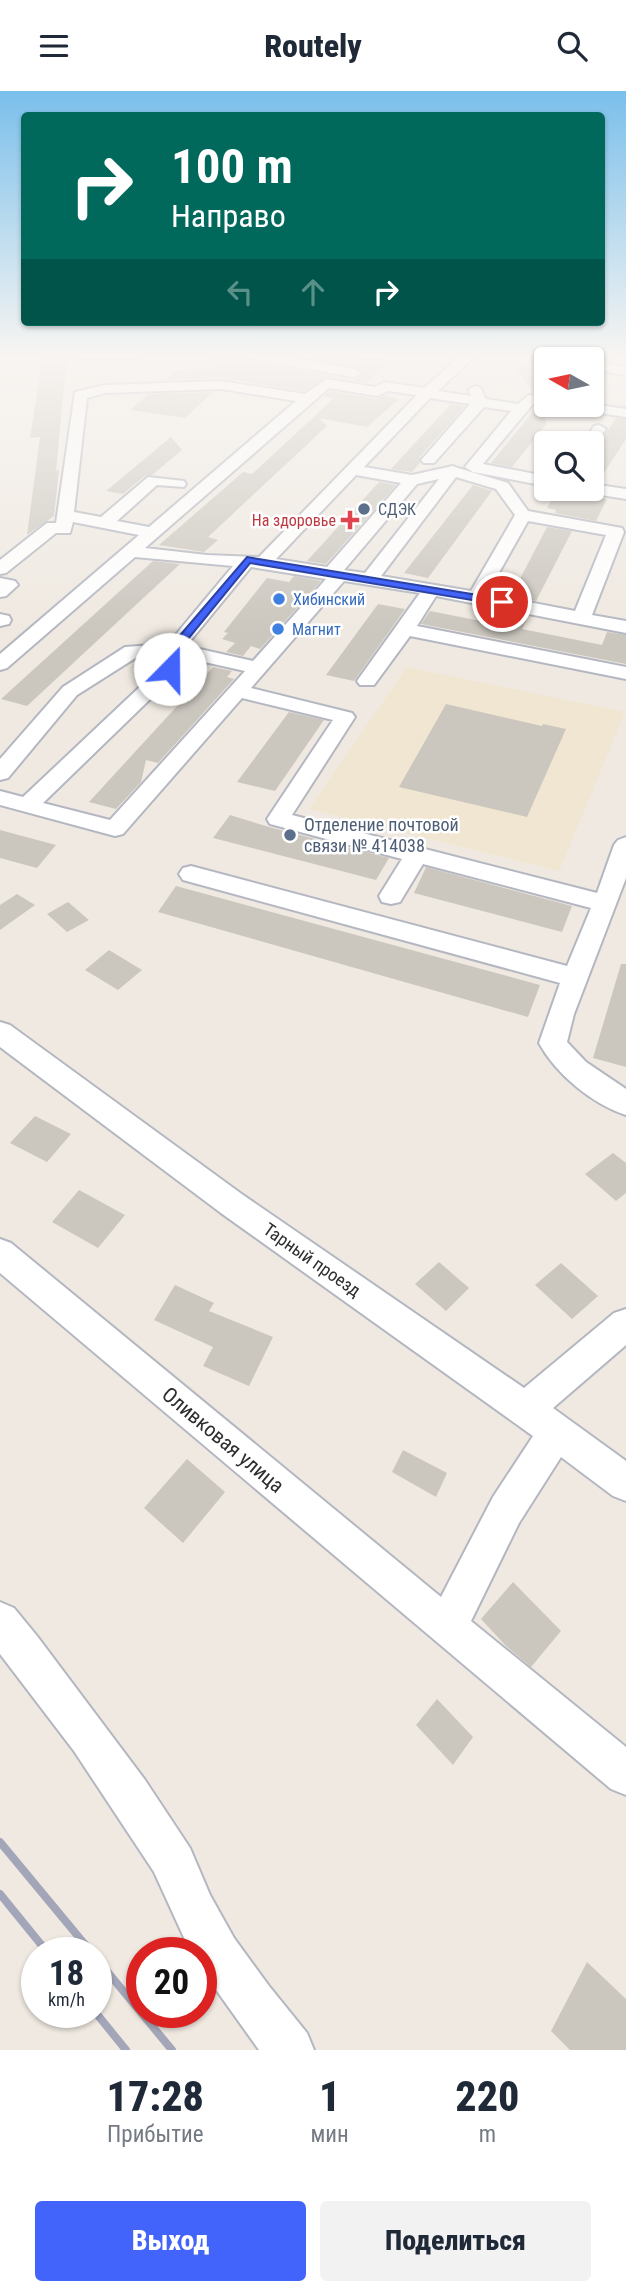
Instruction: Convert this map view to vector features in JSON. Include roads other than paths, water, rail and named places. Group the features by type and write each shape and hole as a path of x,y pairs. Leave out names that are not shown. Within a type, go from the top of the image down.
{"street":[{"path":"0,569 52,527 64,529 74,446"},
{"path":"0,664 253,446"},
{"path":"28,805 170,669 174,649 255,561 376,446"},
{"path":"441,446 429,460 534,479"},
{"path":"473,467 491,446"},
{"path":"354,470 412,480 453,471 502,486 523,515 616,532 580,618"},
{"path":"369,580 453,471"},
{"path":"104,523 154,480 177,484"},
{"path":"0,798 115,829 258,668 412,480"},
{"path":"604,490 626,494"},
{"path":"65,515 152,533"},
{"path":"476,597 523,515"},
{"path":"131,551 207,560 255,561 476,597 626,627"},
{"path":"0,583 9,585 0,593"},
{"path":"367,681 431,590"},
{"path":"405,629 626,673"},
{"path":"0,773 70,691 132,651 174,649 258,668"},
{"path":"238,691 345,717 278,819 605,903"},
{"path":"626,845 561,1014 553,1042 562,1059 626,1104"},
{"path":"391,896 417,853"},
{"path":"191,874 577,978"},
{"name":"Тарный проезд","path":"0,1032 232,1204 626,1483"},
{"name":"Оливковая улица","path":"0,1254 626,1774"},
{"path":"525,1409 626,1324"},
{"path":"447,1627 506,1510 556,1432"},
{"path":"0,1622 52,1686 172,1859 197,1918 226,1967 254,2008 290,2050"}],"railway":[{"path":"0,1842 79,1937"},
{"path":"0,1894 35,1937"},
{"path":"112,1977 172,2050"},
{"path":"108,2028 126,2050"}],"place":[{"name":"СДЭК","path":"364,509"},
{"name":"На здоровье","path":"350,520"},
{"name":"Хибинский","path":"279,599"},
{"name":"Магнит","path":"278,629"},
{"name":"Отделение почтовой связи № 414038","path":"290,835"}]}
